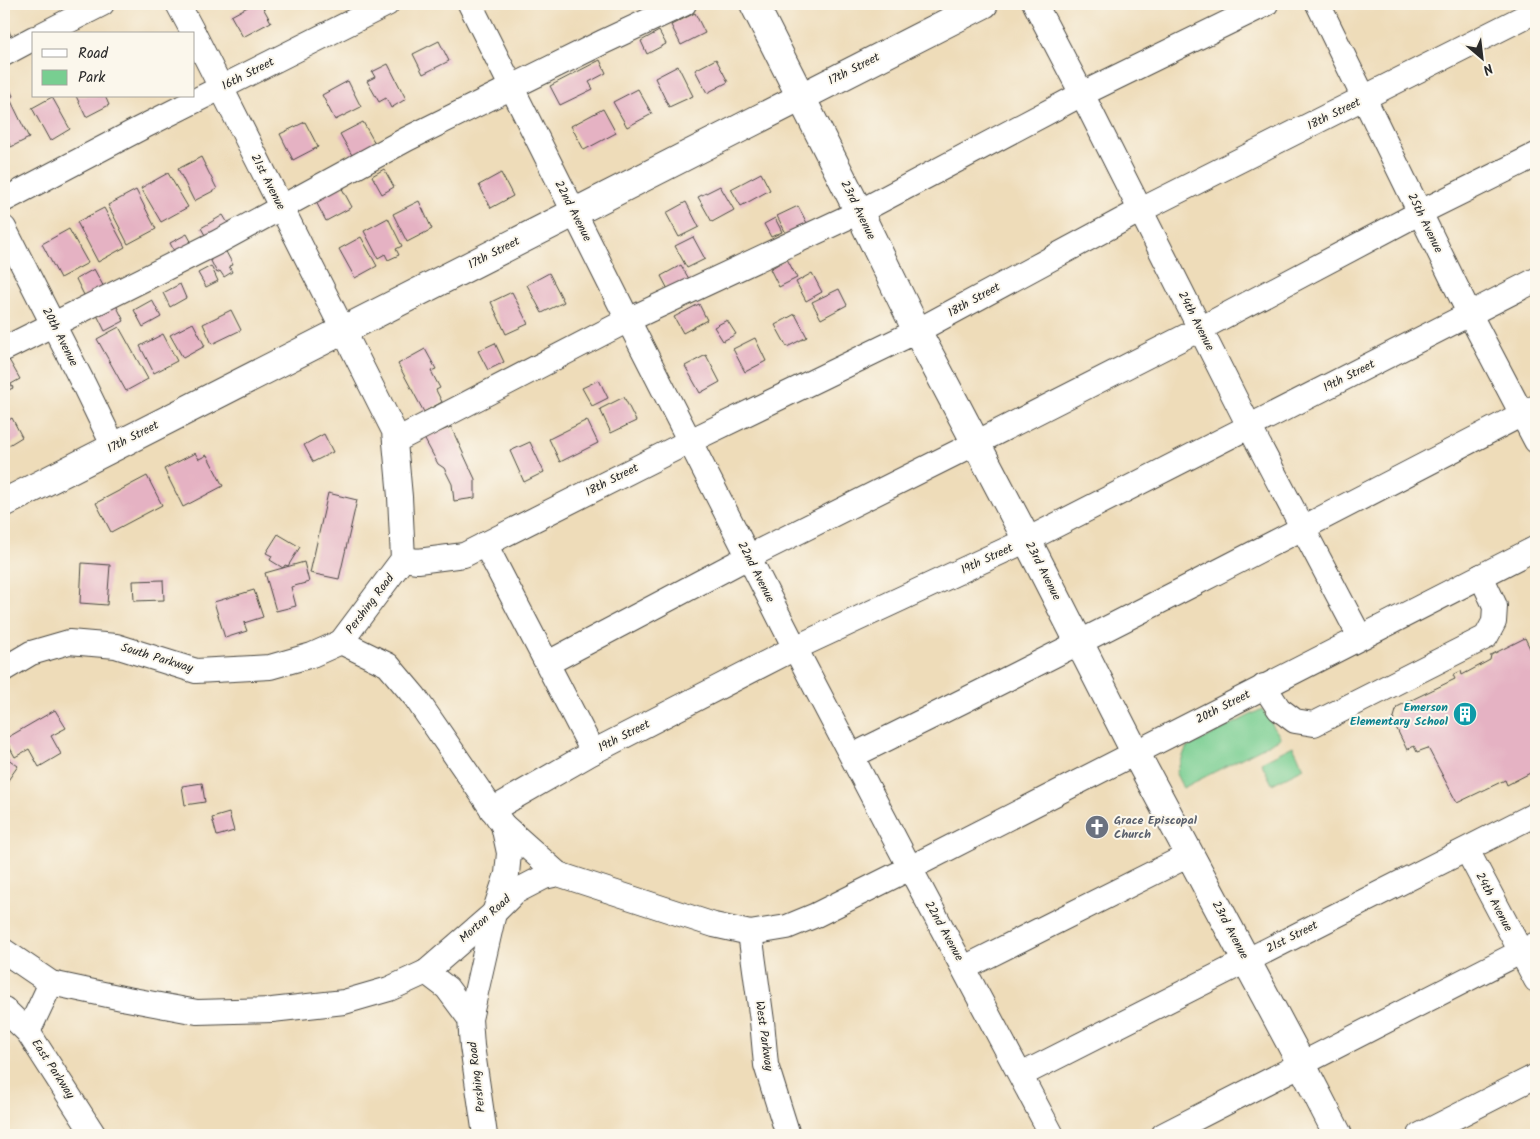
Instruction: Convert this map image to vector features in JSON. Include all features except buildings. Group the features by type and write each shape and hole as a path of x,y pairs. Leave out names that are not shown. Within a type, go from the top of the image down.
{"main road":[{"name":"23rd Avenue","path":"754,4 917,331 1189,855 1338,1135"},
{"name":"17th Street","path":"4,503 984,4"}],"street":[{"path":"47,32 102,4"},
{"name":"21st Avenue","path":"178,4 193,32"},
{"name":"16th Street","path":"4,200 139,129 387,4"},
{"name":"22nd Avenue","path":"470,4 748,557 1052,1135"},
{"path":"4,348 216,243 407,139 684,4"},
{"name":"24th Avenue","path":"1035,4 1249,426 1360,637"},
{"path":"395,441 628,320 859,212 1082,94 1266,4"},
{"name":"25th Avenue","path":"1318,4 1470,315 1530,411 1536,440"},
{"name":"18th Street","path":"403,559 418,562 464,555 690,441 917,331 1141,210 1536,12"},
{"name":"21st Avenue","path":"195,36 343,330"},
{"path":"4,54 32,39"},
{"path":"548,663 748,557 976,443 1536,155"},
{"name":"20th Avenue","path":"4,228 114,447"},
{"name":"19th Street","path":"498,817 593,752 795,648 1027,540 1536,280"},
{"path":"343,330 394,431 403,559"},
{"path":"852,756 1080,642 1530,411"},
{"path":"485,544 593,752"},
{"name":"20th Street","path":"910,868 1536,548"},
{"name":"Pershing Road","path":"403,559 341,642 388,665 415,697 498,817 558,874"},
{"path":"1264,686 1279,709 1295,721 1314,724 1486,637 1494,622 1494,606 1481,576"},
{"name":"South Parkway","path":"4,668 31,653 70,642 116,646 196,671 270,667 312,655 341,642"},
{"name":"21st Street","path":"1021,1075 1536,814"},
{"name":"Pershing Road","path":"484,1135 470,1019 494,913 507,874 509,853 498,817"},
{"name":"24th Avenue","path":"1467,850 1529,948 1536,980"},
{"path":"964,968 1189,855"},
{"path":"558,874 714,925 750,933 786,927 816,915 910,868"},
{"name":"Morton Road","path":"51,983 197,1012 272,1010 344,1002 389,989 426,972 494,913 515,892 544,877 558,874"},
{"name":"West Parkway","path":"750,933 766,1065 788,1135"},
{"path":"1163,1135 1529,948"},
{"path":"4,951 51,983 28,1032"},
{"path":"426,972 446,988 470,1019"},
{"name":"East Parkway","path":"4,1009 28,1032 94,1135"},
{"path":"1420,1135 1536,1076"}],"green space":[{"path":"1262,709 1281,738 1183,788 1176,774 1186,748"},
{"path":"1293,746 1304,768 1272,784 1261,762"}],"place":[{"name":"Emerson Elementary School","path":"1465,714"},
{"name":"Grace Episcopal Church","path":"1097,827"}]}
